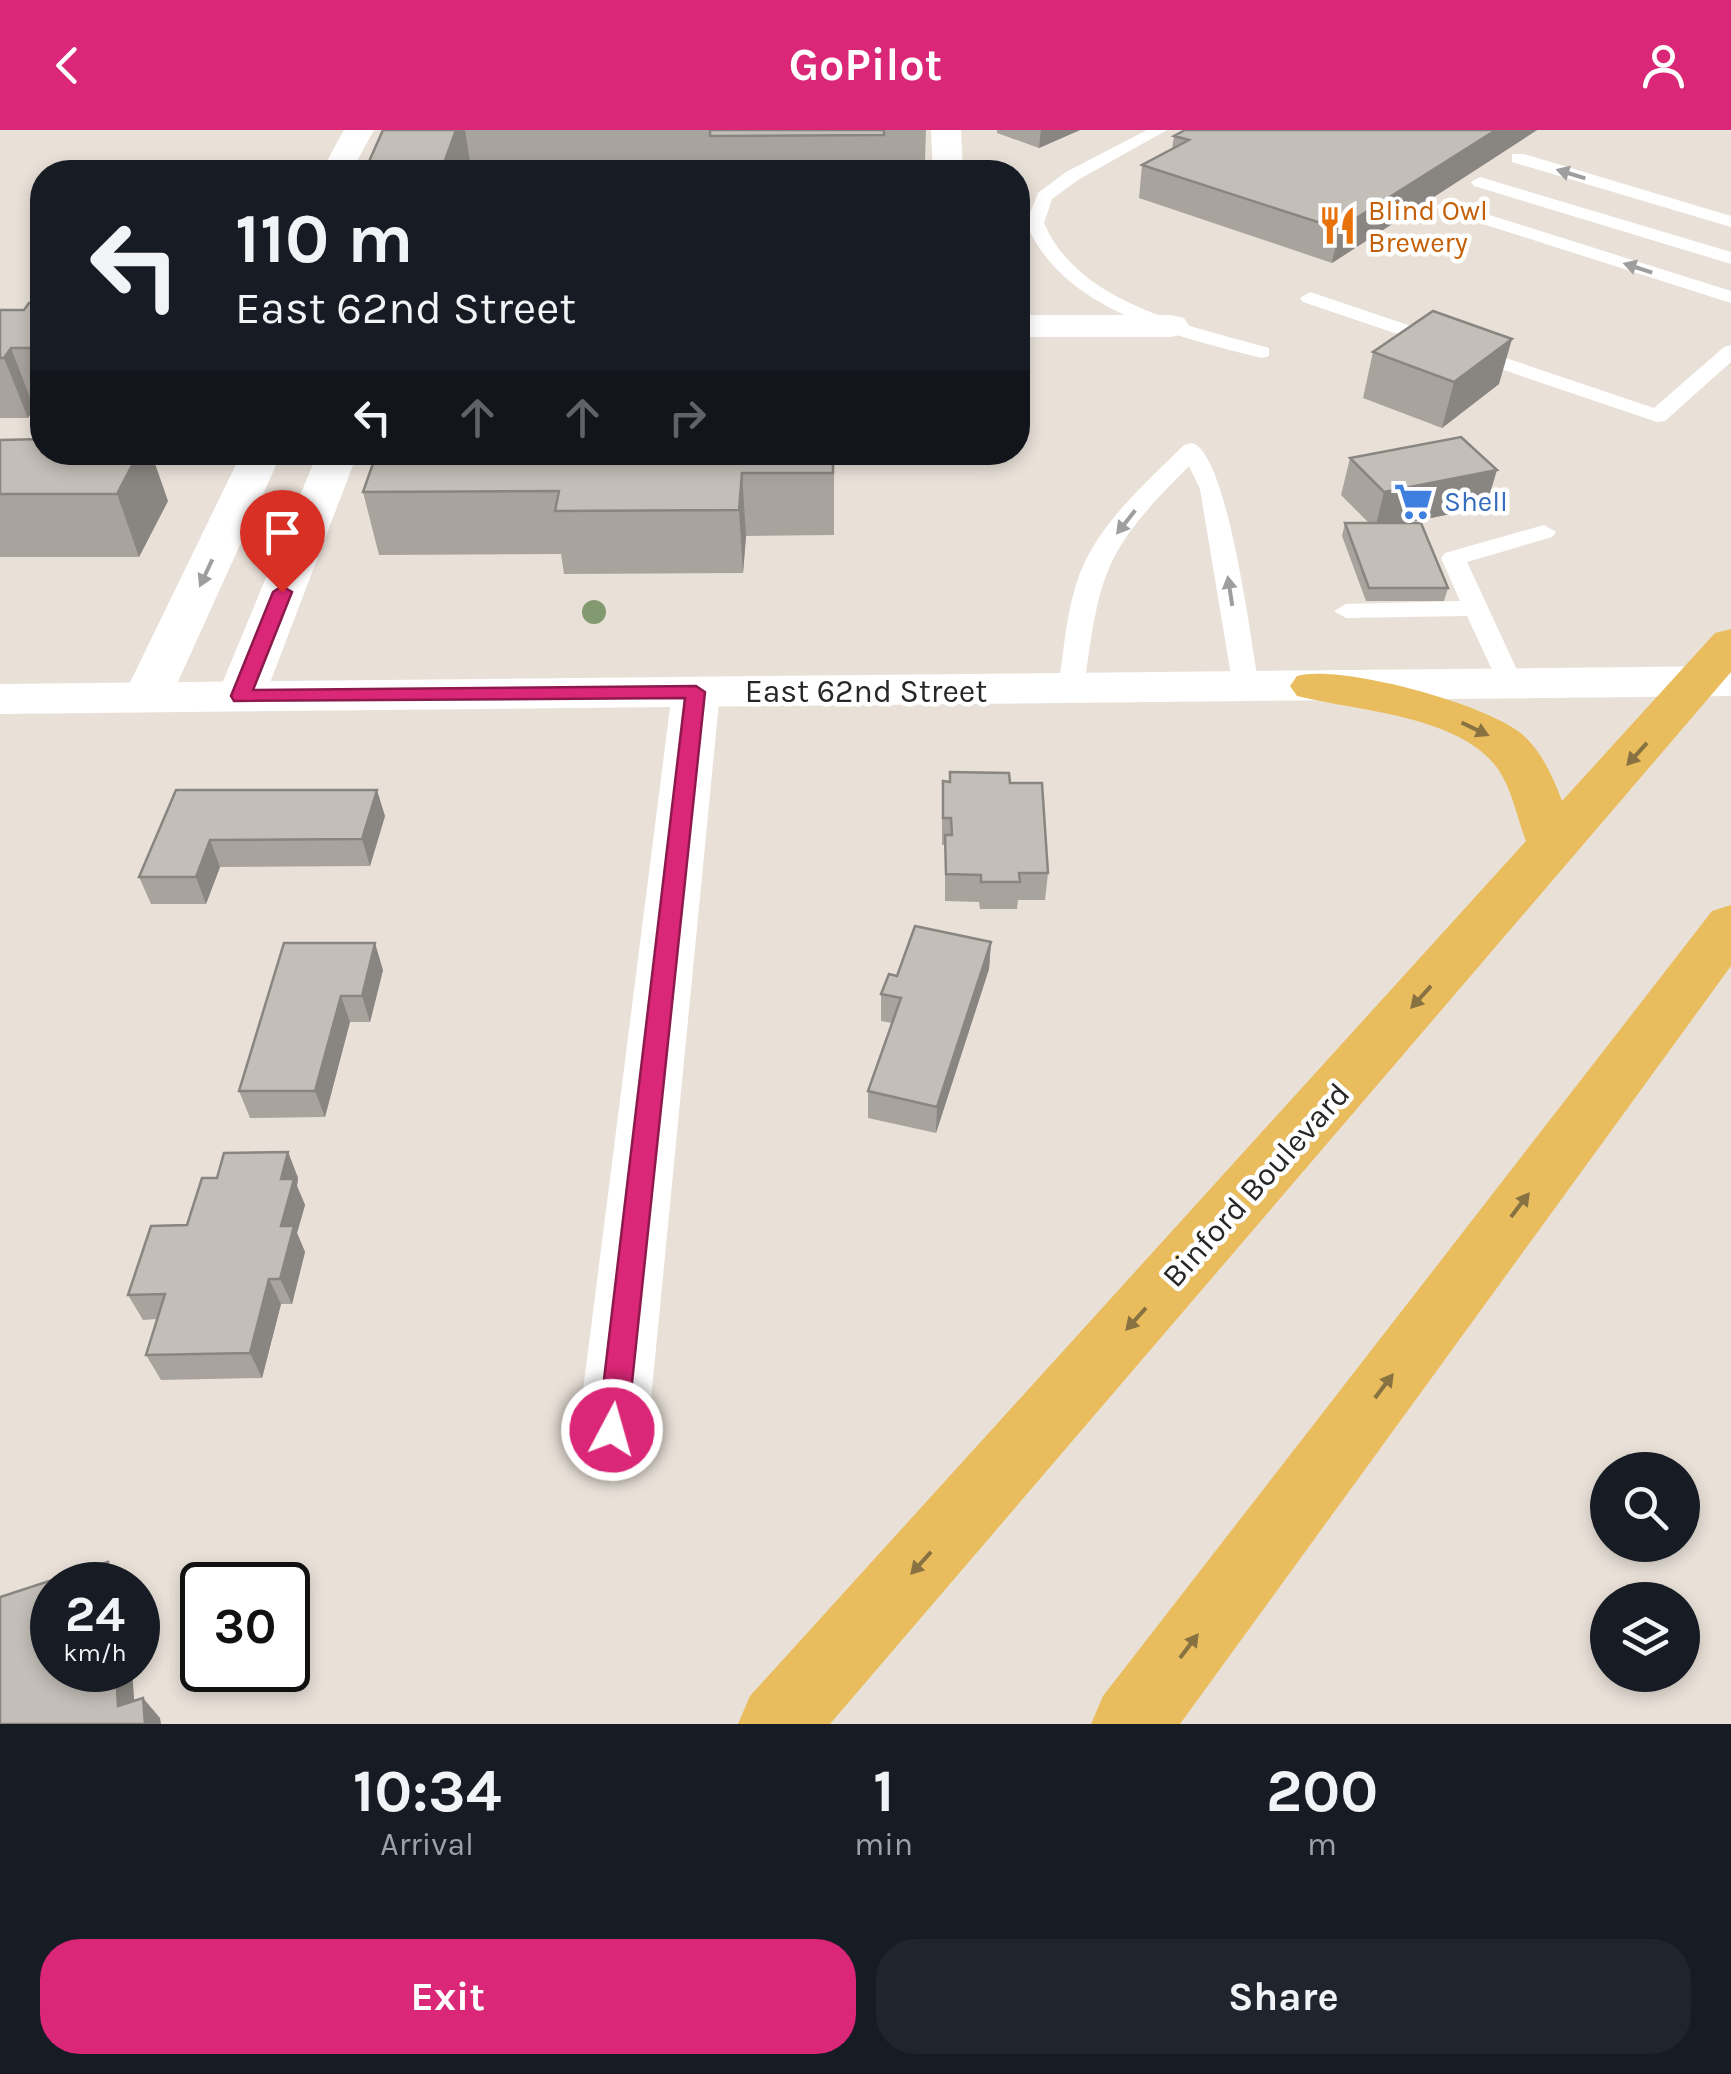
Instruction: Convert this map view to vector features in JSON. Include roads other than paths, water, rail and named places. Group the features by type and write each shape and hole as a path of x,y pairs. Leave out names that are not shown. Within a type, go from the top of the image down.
{"main road":[{"name":"Binford Boulevard","path":"778,1724 1554,848 1721,669"},
{"path":"1314,686 1409,703 1496,740 1518,760 1554,848"},
{"path":"1130,1724 1731,925"}],"street":[{"path":"343,160 359,130"},
{"path":"946,130 947,160"},
{"path":"1030,326 1171,326"},
{"path":"148,697 256,465"},
{"path":"241,696 333,465"},
{"name":"East 62nd Street","path":"0,699 1246,688 1510,683 1721,669"},
{"path":"612,1430 696,692"}],"lane":[{"path":"1159,130 1072,176 1044,197 1035,223 1049,255 1094,290 1171,326 1262,352"},
{"path":"1518,158 1731,222"},
{"path":"1480,182 1731,258"},
{"path":"1445,206 1731,297"},
{"path":"1310,298 1657,416 1731,352"},
{"path":"1070,690 1086,598 1100,555 1141,503 1192,450 1210,489 1246,688"},
{"path":"1510,683 1453,558 1544,532"},
{"path":"1346,611 1476,608"}],"place":[{"name":"Blind Owl Brewery","path":"1338,226"},
{"name":"Shell","path":"1414,501"}]}
